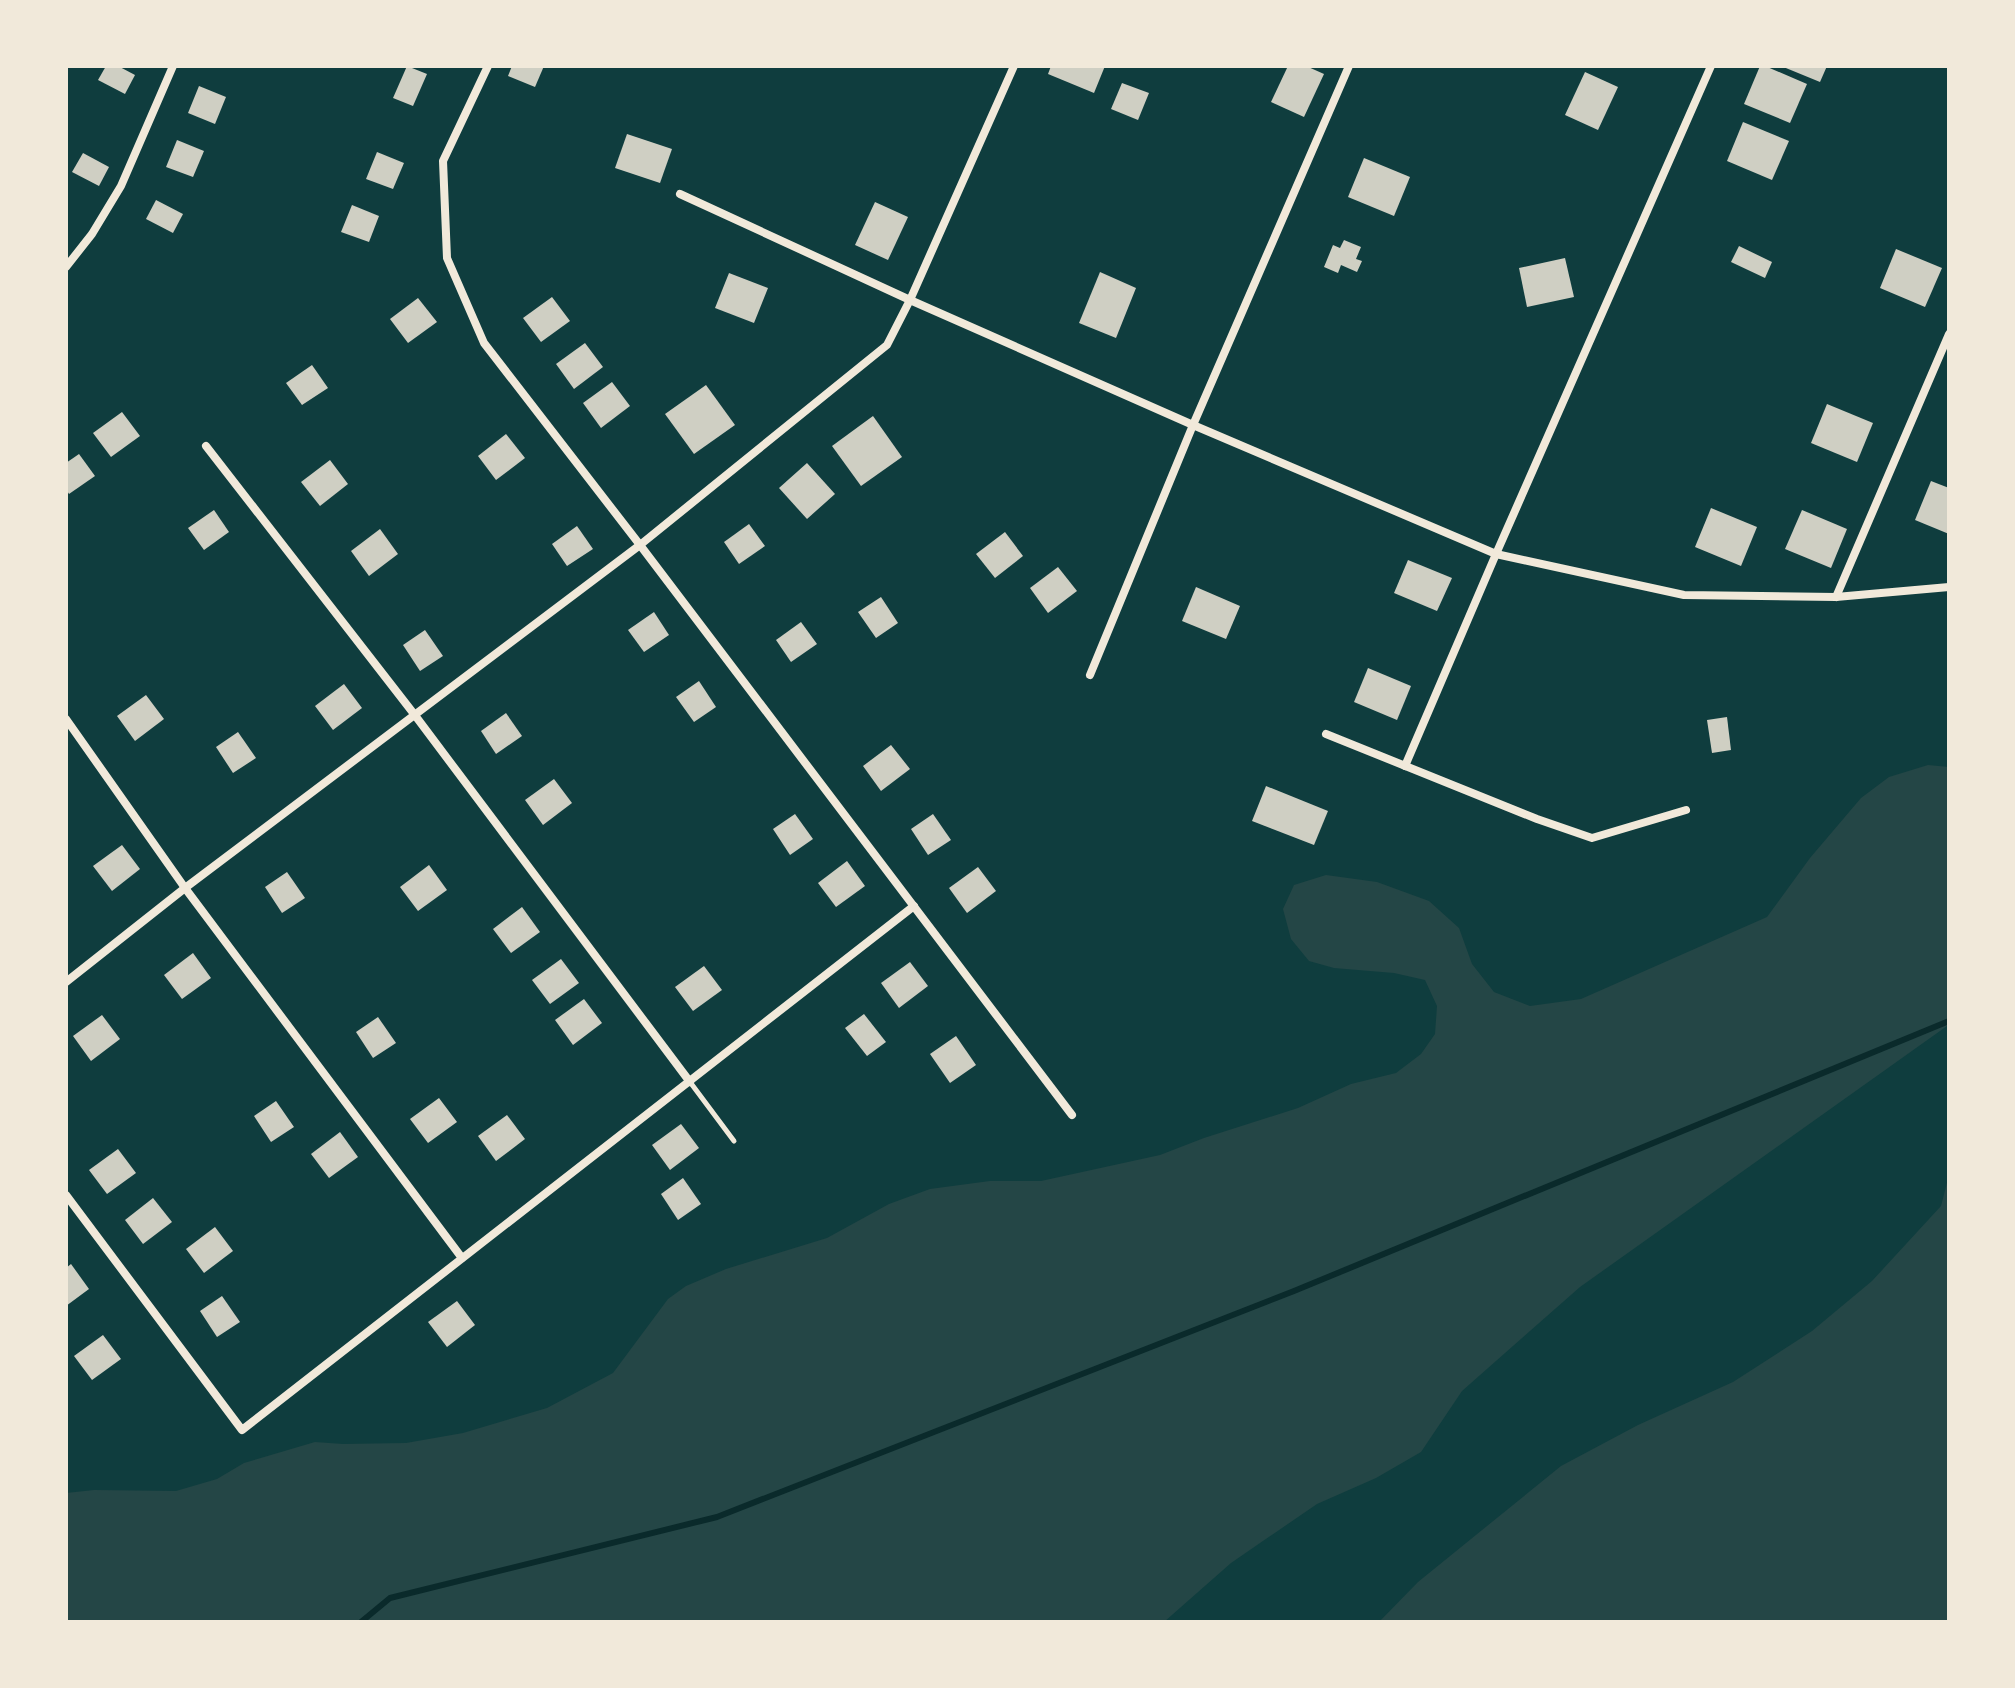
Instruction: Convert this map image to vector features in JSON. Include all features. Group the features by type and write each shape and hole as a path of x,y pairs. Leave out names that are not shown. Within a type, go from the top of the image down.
{"street":[{"path":"66,267 92,234 121,186 173,66"},
{"path":"488,66 443,161 447,258 484,343 1072,1115"},
{"path":"66,982 185,888 640,545 887,345 1014,66"},
{"path":"1090,675 1193,425 1349,66"},
{"path":"1405,766 1711,66"},
{"path":"680,194 1193,425 1496,554 1684,595 1836,597 1949,587"},
{"path":"1836,597 1949,334"},
{"path":"206,446 414,714 690,1082"},
{"path":"66,719 185,888 462,1258"},
{"path":"1326,734 1592,838 1686,810"},
{"path":"66,1195 242,1430 914,906"}],"lane":[{"path":"690,1082 734,1141"}],"shaded area":[{"path":"1928,765 1949,767 1947,1026 1580,1287 1462,1391 1421,1452 1376,1478 1317,1504 1231,1563 1164,1622 66,1622 66,1493 94,1490 176,1491 217,1479 244,1463 315,1442 406,1443 463,1433 547,1408 613,1373 668,1299 686,1286 726,1269 827,1238 889,1204 930,1189 990,1181 1041,1181 1160,1155 1298,1108 1351,1084 1396,1073 1421,1054 1435,1034 1437,1006 1425,980 1394,973 1334,968 1309,961 1291,939 1283,909 1294,885 1326,875 1377,882 1429,901 1459,928 1472,964 1494,992 1530,1006 1581,999 1767,917 1810,858 1861,798 1889,777"},
{"path":"1949,1175 1949,1622 1379,1622 1418,1582 1561,1466 1638,1425 1733,1382 1812,1331 1872,1281 1941,1206"}],"building":[{"path":"106,66 118,66 135,75 125,94 98,80"},
{"path":"407,66 427,74 413,106 393,98"},
{"path":"512,66 544,66 535,87 508,76"},
{"path":"1051,66 1105,66 1094,93 1048,74"},
{"path":"1288,66 1306,66 1324,74 1304,117 1271,102"},
{"path":"1760,66 1807,84 1790,123 1744,104"},
{"path":"1781,66 1827,66 1820,82"},
{"path":"1585,72 1618,87 1598,130 1565,115"},
{"path":"1122,83 1149,93 1138,120 1111,109"},
{"path":"199,86 226,97 215,124 188,113"},
{"path":"1743,122 1789,141 1772,180 1727,161"},
{"path":"627,134 672,149 660,183 615,168"},
{"path":"177,140 204,151 193,177 166,167"},
{"path":"377,152 404,163 393,189 366,179"},
{"path":"83,153 109,167 99,186 72,172"},
{"path":"1364,158 1410,177 1394,216 1348,197"},
{"path":"156,200 183,214 173,233 146,219"},
{"path":"875,202 908,217 888,260 855,245"},
{"path":"352,205 379,216 369,242 341,232"},
{"path":"1344,240 1361,247 1356,259 1362,261 1357,272 1341,265 1338,273 1324,267 1333,245 1340,248"},
{"path":"1739,246 1772,262 1765,278 1731,262"},
{"path":"1896,249 1942,268 1925,307 1880,288"},
{"path":"1565,258 1574,297 1527,307 1519,268"},
{"path":"1100,272 1136,288 1116,338 1079,323"},
{"path":"729,273 768,288 754,323 715,308"},
{"path":"552,297 570,321 541,342 523,318"},
{"path":"418,298 437,322 408,343 390,319"},
{"path":"585,343 603,367 574,389 556,364"},
{"path":"312,365 328,388 302,405 286,383"},
{"path":"612,382 630,406 601,428 583,403"},
{"path":"706,385 735,425 694,454 665,414"},
{"path":"1827,404 1873,423 1857,462 1811,443"},
{"path":"122,412 140,436 111,457 93,433"},
{"path":"873,416 902,457 861,486 832,446"},
{"path":"506,434 525,458 496,480 478,456"},
{"path":"79,454 95,476 69,494 66,489 66,463"},
{"path":"330,460 348,484 320,506 301,482"},
{"path":"807,463 835,494 807,519 779,488"},
{"path":"1931,481 1949,488 1949,534 1915,520"},
{"path":"1711,508 1757,527 1741,566 1695,547"},
{"path":"214,510 229,532 204,550 188,528"},
{"path":"1802,510 1847,529 1831,568 1785,549"},
{"path":"749,524 765,546 739,564 724,542"},
{"path":"577,526 593,549 567,566 552,544"},
{"path":"380,529 398,554 369,576 351,551"},
{"path":"1005,532 1023,556 995,578 976,554"},
{"path":"1408,560 1452,578 1437,611 1394,593"},
{"path":"1058,567 1077,591 1048,613 1030,588"},
{"path":"1196,587 1240,606 1226,639 1182,621"},
{"path":"881,597 898,623 876,638 858,612"},
{"path":"654,612 669,635 644,652 628,630"},
{"path":"801,622 817,644 791,662 776,640"},
{"path":"425,630 443,656 420,671 403,645"},
{"path":"1368,668 1411,686 1397,720 1354,702"},
{"path":"699,681 716,707 694,722 676,697"},
{"path":"344,684 362,708 333,730 315,706"},
{"path":"146,695 164,719 135,741 117,716"},
{"path":"506,713 522,736 496,754 481,731"},
{"path":"1727,717 1731,750 1712,753 1707,720"},
{"path":"238,732 256,758 233,773 216,747"},
{"path":"891,745 910,769 881,791 863,766"},
{"path":"554,779 572,803 543,825 525,800"},
{"path":"1266,786 1328,811 1314,845 1252,821"},
{"path":"795,814 813,839 790,855 773,829"},
{"path":"933,814 951,840 928,855 911,829"},
{"path":"122,845 140,869 112,891 93,866"},
{"path":"847,861 865,886 836,907 818,883"},
{"path":"429,865 447,890 418,911 400,887"},
{"path":"978,867 996,891 967,913 949,888"},
{"path":"287,872 305,898 282,913 265,887"},
{"path":"522,907 540,932 511,953 493,929"},
{"path":"193,953 211,978 182,999 164,975"},
{"path":"561,959 579,983 550,1004 532,980"},
{"path":"910,962 928,986 899,1008 881,983"},
{"path":"704,966 722,990 693,1011 675,987"},
{"path":"584,999 602,1023 573,1045 555,1020"},
{"path":"864,1014 886,1042 867,1056 845,1028"},
{"path":"102,1015 120,1039 91,1061 73,1036"},
{"path":"378,1017 396,1043 373,1058 356,1032"},
{"path":"956,1036 976,1065 950,1083 930,1054"},
{"path":"439,1098 457,1122 428,1143 410,1119"},
{"path":"276,1101 294,1127 271,1142 254,1116"},
{"path":"507,1115 525,1139 496,1161 478,1136"},
{"path":"681,1124 699,1148 670,1170 652,1145"},
{"path":"340,1132 358,1157 329,1178 311,1154"},
{"path":"118,1149 136,1173 107,1194 89,1170"},
{"path":"683,1178 701,1204 678,1220 661,1194"},
{"path":"153,1198 172,1222 143,1244 125,1220"},
{"path":"215,1227 233,1251 204,1273 186,1249"},
{"path":"71,1264 89,1289 66,1306 66,1268"},
{"path":"222,1296 240,1322 217,1337 200,1311"},
{"path":"457,1301 475,1325 447,1347 428,1322"},
{"path":"103,1335 121,1359 92,1380 74,1356"}],"waterway":[{"path":"361,1622 390,1598 717,1517 1294,1291 1949,1021"}]}
